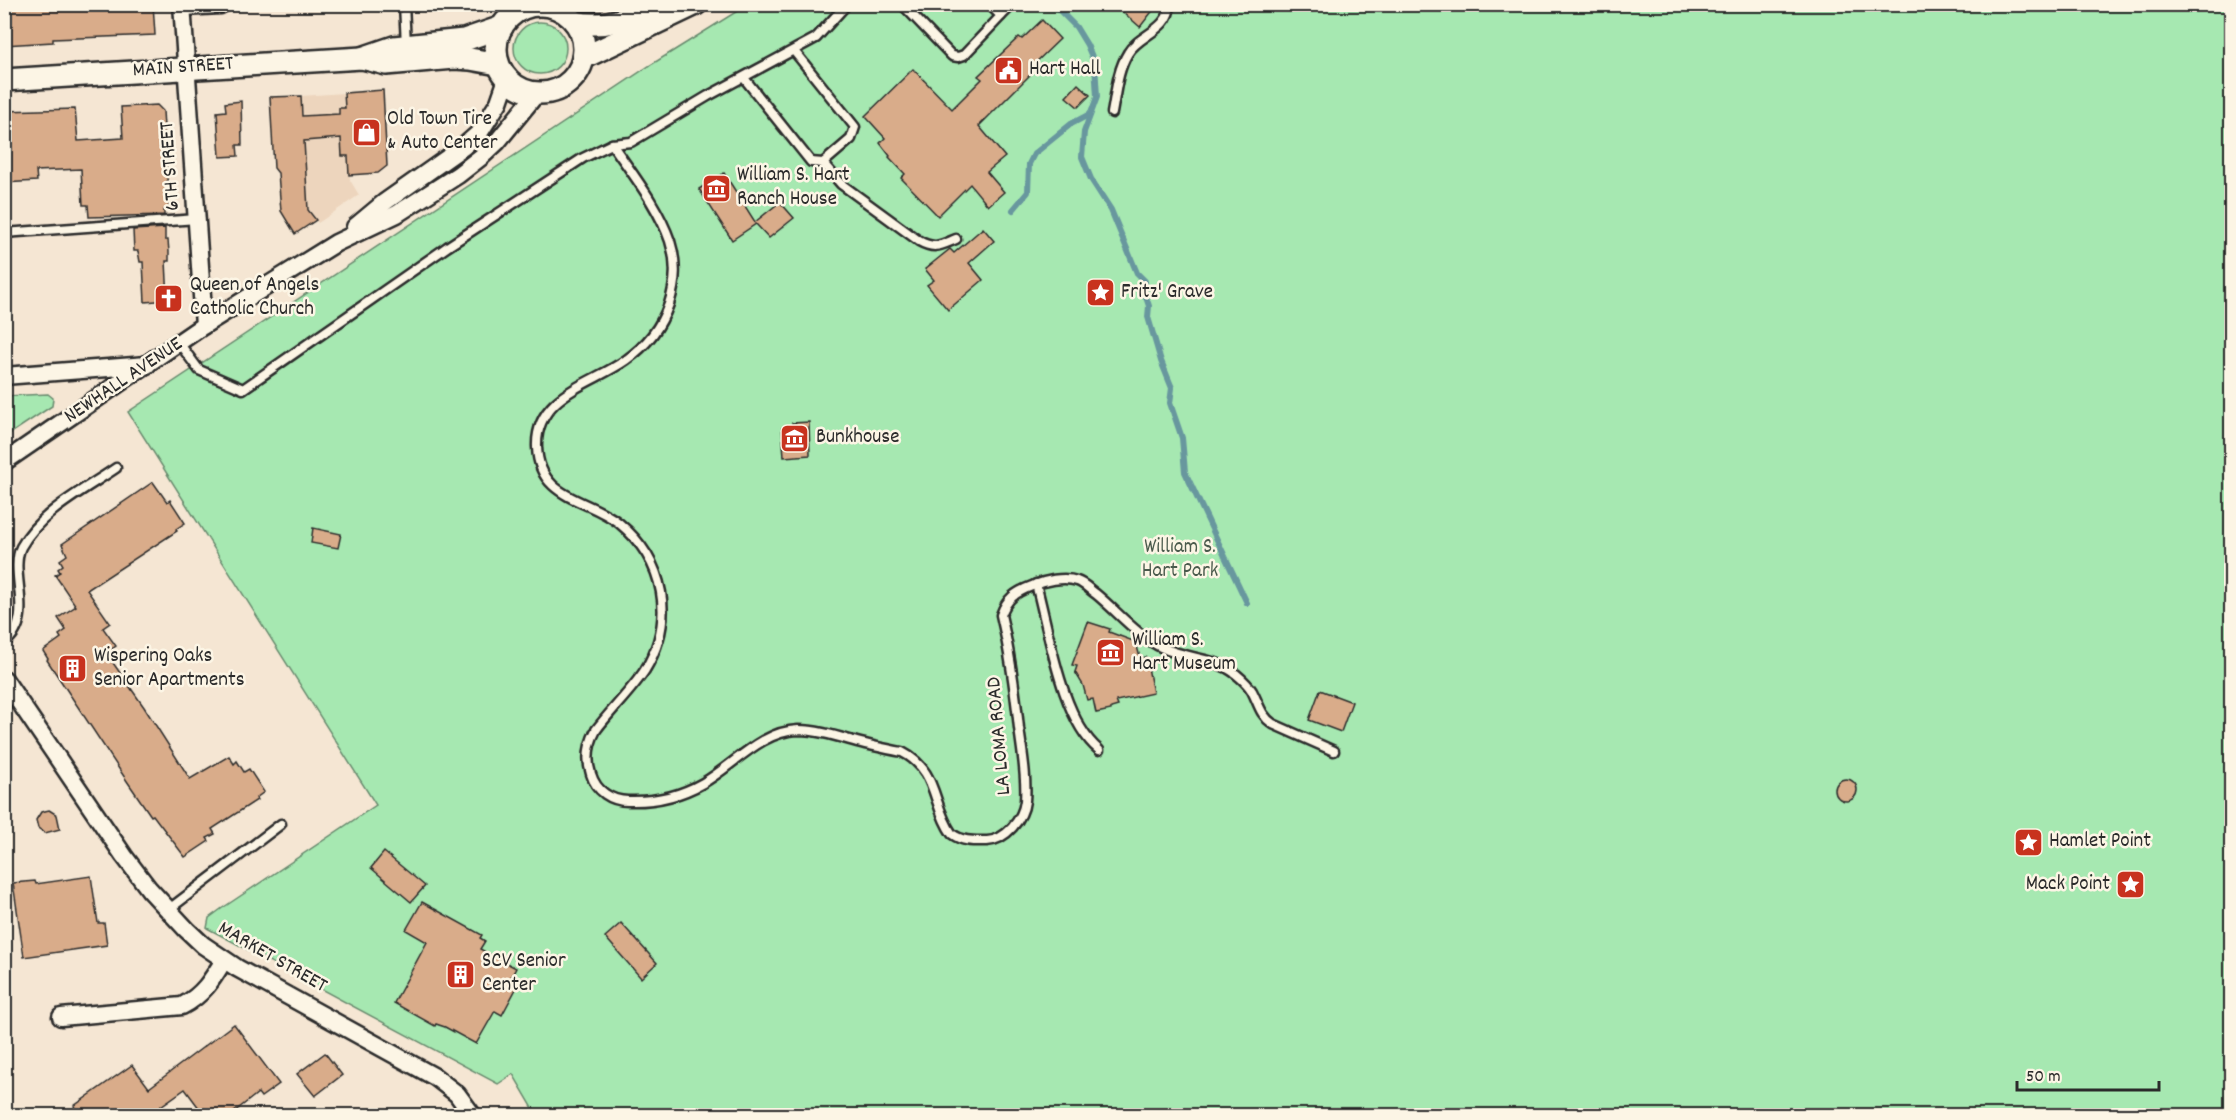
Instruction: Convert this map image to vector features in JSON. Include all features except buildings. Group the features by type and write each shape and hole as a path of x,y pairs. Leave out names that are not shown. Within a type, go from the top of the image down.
{"street":[{"path":"575,22 598,26 612,23 656,4"},
{"path":"583,58 696,4"},
{"path":"533,5 556,8 575,22 582,35 583,58 577,73 567,84 553,92 537,93 517,87 502,71 495,49 502,27 519,10 533,5"},
{"name":"6TH STREET","path":"182,8 204,326"},
{"name":"MAIN STREET","path":"362,58 394,47 464,40 502,27"},
{"name":"MAIN STREET","path":"4,80 362,58 386,63 471,59 502,71"},
{"name":"NEWHALL AVENUE","path":"336,243 385,202 463,147 480,132 499,102 502,71"},
{"name":"NEWHALL AVENUE","path":"4,462 204,326 336,243 397,214 458,175 481,158 497,142 537,93"},
{"path":"4,376 148,365"},
{"name":"MARKET STREET","path":"4,679 124,856 187,930 224,960 421,1068 457,1094 473,1116"},
{"path":"61,1017 182,1006 197,998 209,986 224,960"}],"lane":[{"path":"182,8 221,9 230,4"},
{"path":"404,4 406,46"},
{"path":"179,343 199,370 243,389 456,241 583,158 612,144 631,142 708,96 794,51 816,38 847,4"},
{"path":"902,4 954,57 964,55 1013,4"},
{"path":"989,4 1001,16"},
{"path":"1112,113 1121,68 1126,57 1130,50 1164,21 1170,12 1170,4"},
{"path":"794,51 855,127 851,139 823,163"},
{"path":"744,78 811,162 823,163 841,184 928,246 936,246 956,239"},
{"name":"LA LOMA ROAD","path":"612,144 657,212 670,240 676,262 671,296 666,314 647,343 627,360 570,390 549,409 538,434 537,448 540,462 552,484 561,493 622,526 639,544 662,589 662,629 657,646 644,670 591,739 589,769 597,787 617,801 646,801 682,794 705,782 775,735 798,730 835,736 902,752 910,756 928,775 943,819 952,834 969,841 993,841 1014,825 1025,801 1024,764 1015,682 1001,615 1013,594 1036,584 1062,580 1077,581 1108,603 1145,637 1162,648 1211,661 1233,672 1249,686 1261,713 1273,724 1334,751"},
{"path":"4,233 197,219"},
{"path":"4,643 13,636 19,622 18,558 22,547 52,512 116,468"},
{"path":"1036,584 1064,695 1081,731 1099,750"},
{"path":"168,910 281,824"}],"shaded area":[{"path":"344,93 350,180 359,195 318,223 308,210 301,96"}],"green space":[{"name":"William S. Hart Park","path":"747,5 2231,5 2231,1115 542,1115 534,1110 513,1074 498,1084 207,928 209,918 221,909 376,805 128,412 649,66"},
{"path":"535,22 545,22 554,26 562,34 566,48 562,62 554,70 545,74 535,74 526,70 518,62 514,53 514,43 518,34 526,26"},
{"path":"48,394 53,398 52,406 5,437 5,396"}],"waterway":[{"path":"1053,4 1076,27 1095,64 1097,97 1084,132 1082,157 1091,179 1111,210 1137,273 1145,281 1145,294 1149,306 1148,317 1172,388 1170,403 1182,438 1185,472 1247,603"},
{"path":"1013,210 1028,192 1029,164 1034,154 1071,124 1090,114"}],"place":[{"name":"Hart Hall","path":"1008,70"},
{"name":"Old Town Tire & Auto Center","path":"366,132"},
{"name":"William S. Hart Ranch House","path":"716,188"},
{"name":"Fritz' Grave","path":"1100,293"},
{"name":"Queen of Angels Catholic Church","path":"169,298"},
{"name":"Bunkhouse","path":"795,438"},
{"name":"William S. Hart Museum","path":"1111,653"},
{"name":"Wispering Oaks Senior Apartments","path":"73,669"},
{"name":"Hamlet Point","path":"2028,842"},
{"name":"Mack Point","path":"2131,885"},
{"name":"SCV Senior Center","path":"461,974"}]}
